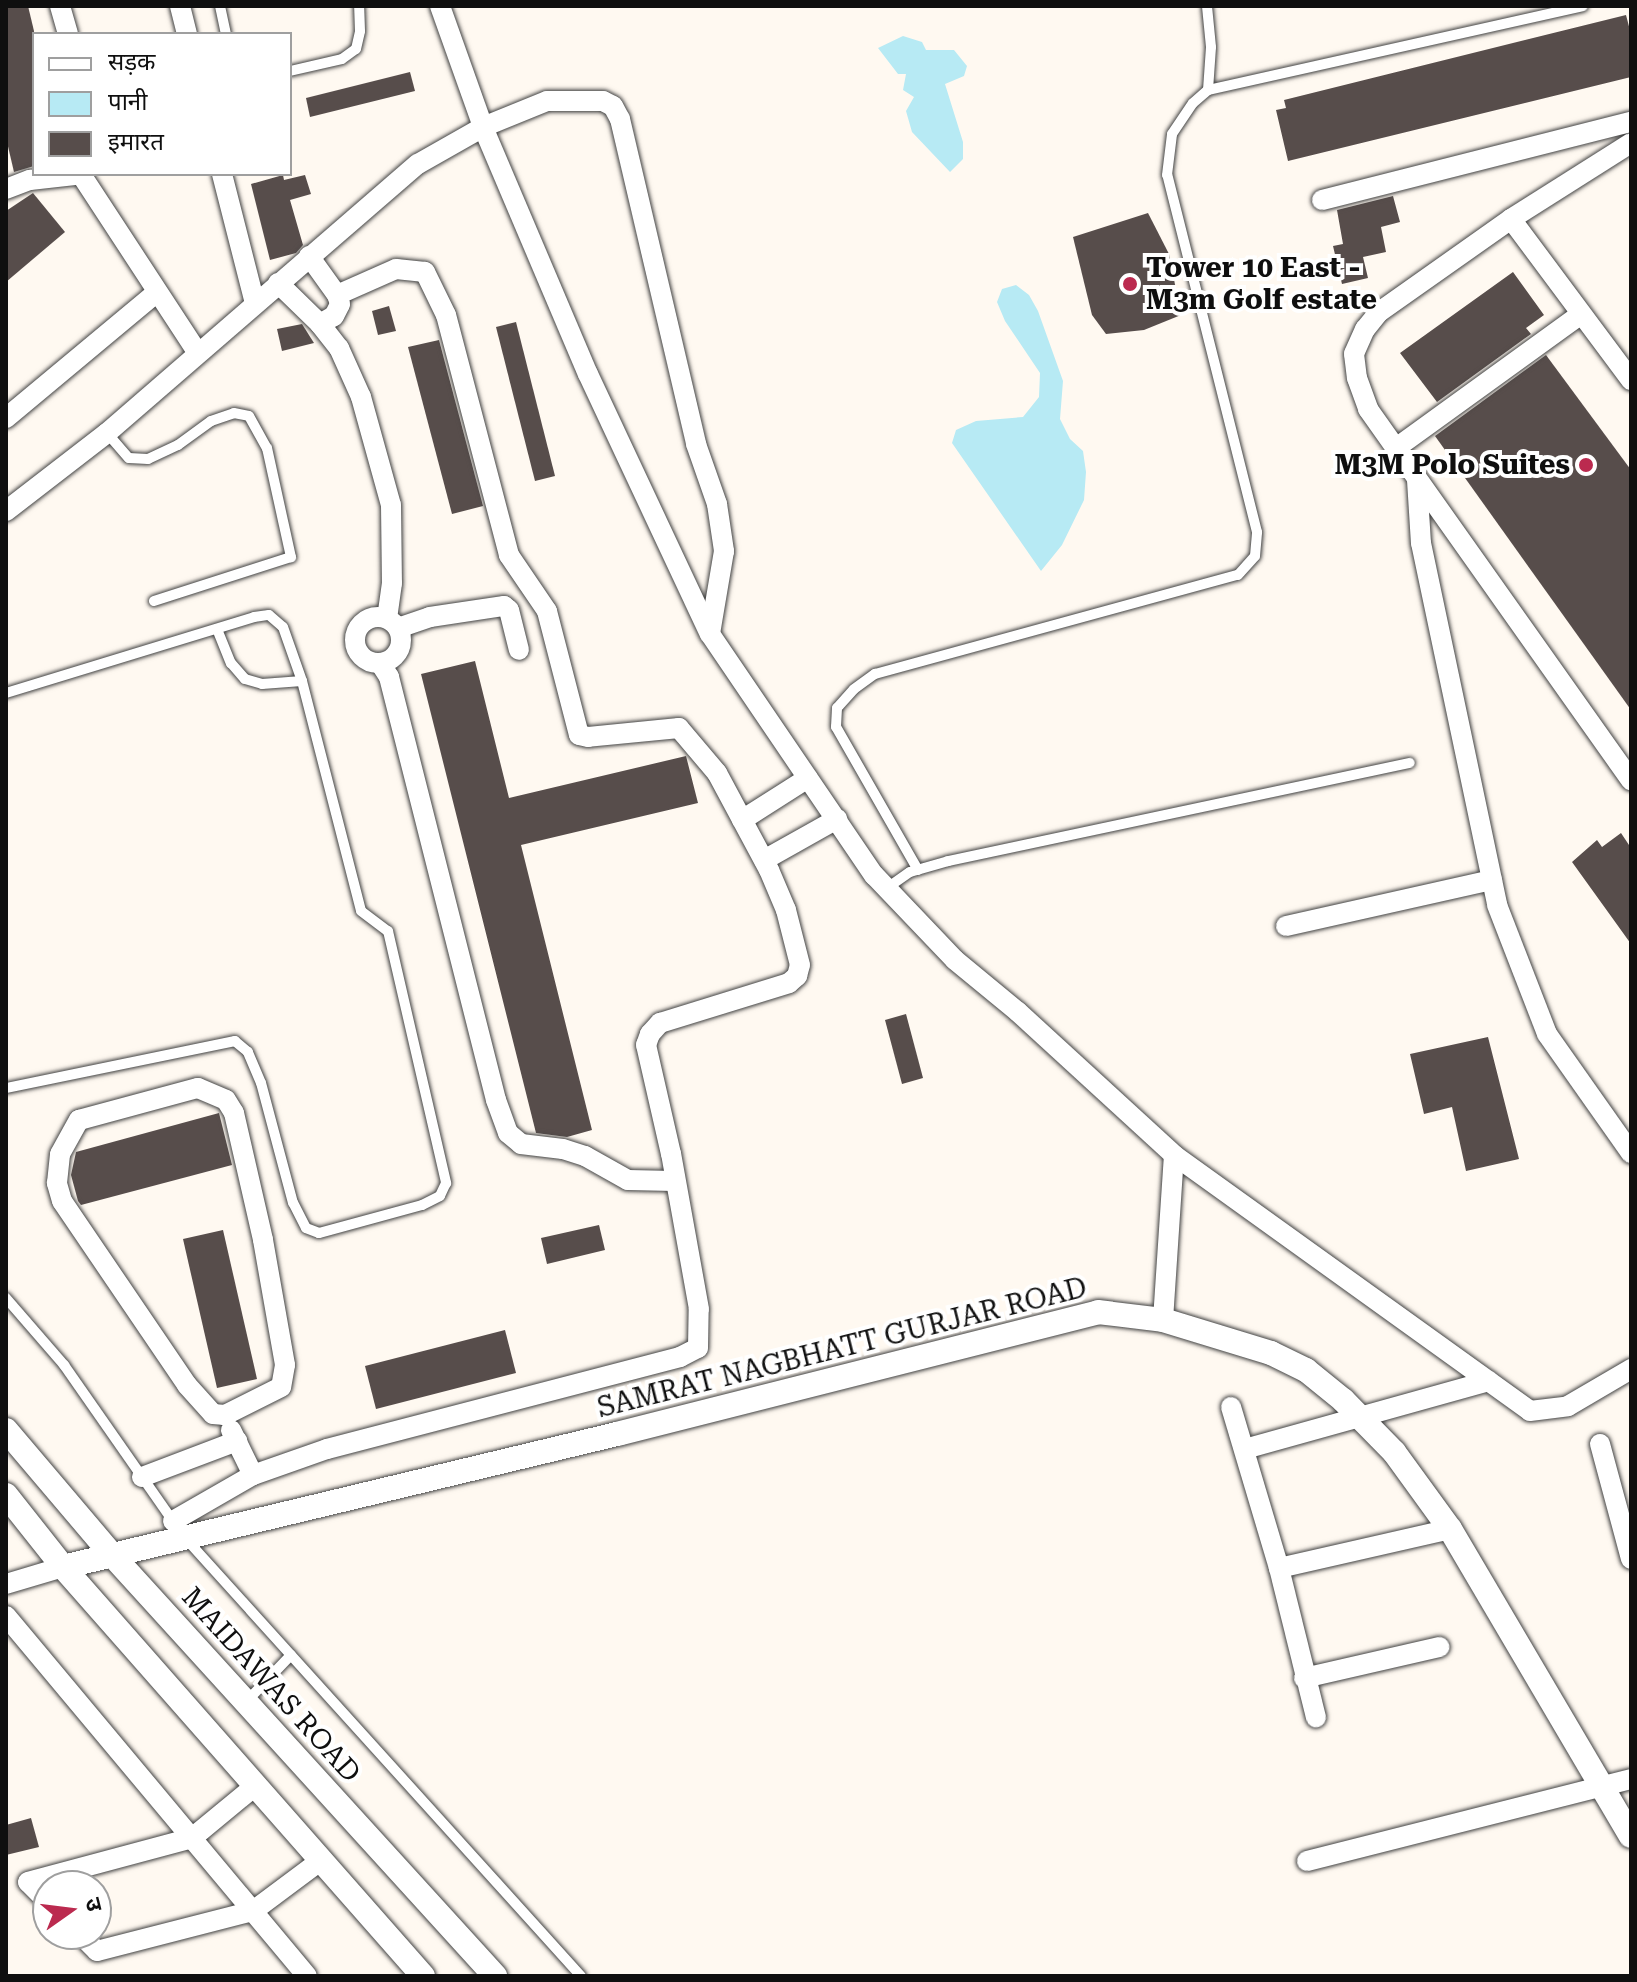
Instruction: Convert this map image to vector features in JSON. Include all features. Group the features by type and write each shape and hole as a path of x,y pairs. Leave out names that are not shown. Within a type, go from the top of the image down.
{"street":[{"path":"60,6 67,32"},
{"path":"180,6 186,32"},
{"path":"440,6 483,127 588,374 710,634 887,888 955,960 1018,1012 1174,1155 1530,1411 1568,1406 1631,1369"},
{"path":"6,511 107,433 418,164 483,127 547,101 603,101 613,106 620,119 696,444 717,504 724,551 710,634"},
{"path":"1322,200 1631,122"},
{"path":"1631,143 1511,219 1379,312 1365,329 1354,354 1357,378 1368,409 1530,633 1631,780"},
{"path":"6,189 30,180 72,176"},
{"path":"84,176 156,293 197,352"},
{"path":"223,176 255,303"},
{"path":"1511,219 1631,380"},
{"path":"309,256 340,304 334,316 320,324"},
{"path":"179,1530 253,1475 327,1449 692,1353 701,1340 699,1309 671,1154 646,1045 650,1034 660,1023 789,983 797,976 800,965 786,910 764,860 717,773 679,728 579,735 547,611 509,555 446,315 425,272 396,269 337,295"},
{"path":"278,283 320,324 339,348 361,397 391,505 392,623 399,650 380,663"},
{"path":"6,418 156,293"},
{"path":"1396,448 1581,314"},
{"path":"1417,480 1421,543 1497,905 1547,1034 1631,1153"},
{"path":"519,650 509,610 504,606 392,623 365,620 356,633 360,654 380,663 389,677 496,1100 508,1133 521,1144 563,1149 585,1156 628,1180 674,1181"},
{"path":"742,820 808,778"},
{"path":"764,860 837,819"},
{"path":"1286,926 1492,880"},
{"path":"225,1415 281,1387 285,1365 263,1240 234,1113 226,1100 198,1088 79,1120 60,1154 57,1183 62,1201 187,1385 206,1408 225,1415 253,1475"},
{"path":"1163,1320 1174,1155"},
{"name":"SAMRAT NAGBHATT GURJAR ROAD","path":"63,1567 113,1556 179,1530 617,1434 1098,1312 1163,1320 1271,1353 1306,1370 1394,1452 1450,1529 1604,1785 1631,1836"},
{"path":"1245,1449 1489,1381"},
{"path":"1231,1407 1279,1568 1316,1717"},
{"name":"MAIDAWAS ROAD","path":"6,1430 113,1556 495,1976"},
{"path":"142,1477 237,1441"},
{"path":"1600,1444 1631,1557"},
{"path":"6,1495 63,1567 423,1976"},
{"path":"1279,1568 1450,1529"},
{"path":"6,1584 63,1567"},
{"path":"6,1616 253,1911 297,1971"},
{"path":"1304,1678 1439,1647"},
{"path":"1307,1861 1631,1779"},
{"path":"73,1870 192,1838 255,1786"},
{"path":"112,1947 253,1911 320,1861"}],"lane":[{"path":"220,6 226,32"},
{"path":"292,71 342,59 356,49 360,31 359,6"},
{"path":"1207,6 1211,47 1208,90"},
{"path":"918,870 836,727 837,708 854,689 875,674 1238,575 1255,556 1257,532 1167,175 1172,134 1193,103 1208,90 1583,6"},
{"path":"107,433 129,458 148,459 178,445 211,421 234,413 249,416 267,448 291,557 154,601"},
{"path":"6,693 269,615 283,627 302,681 361,911 388,931 446,1183 440,1196 422,1205 319,1233 306,1228 293,1203 261,1083 248,1052 235,1041 6,1088"},
{"path":"217,629 231,663 245,679 262,684 302,681"},
{"path":"887,888 918,870 1410,763"},
{"path":"6,1298 64,1365 179,1530 581,1976"},
{"path":"246,1702 291,1655"}],"water":[{"path":"903,36 922,42 926,50 954,50 967,66 964,76 945,84 963,142 963,159 950,172 912,132 906,111 914,97 903,90 906,74 898,74 878,48"},
{"path":"1016,285 1029,295 1038,311 1063,381 1060,419 1070,439 1083,451 1086,472 1084,500 1062,545 1041,571 952,443 956,430 976,421 1023,417 1039,397 1040,373 1005,321 997,302 1002,289"}],"building":[{"path":"6,6 28,6 34,31 32,167 14,172 6,138"},
{"path":"1626,15 1631,34 1631,77 1288,161 1276,110 1286,108 1284,100"},
{"path":"410,72 415,91 310,117 306,98"},
{"path":"305,175 311,194 290,200 303,245 296,253 270,260 251,184 279,176 283,176 284,180"},
{"path":"33,193 65,232 6,282 6,211"},
{"path":"1393,196 1400,222 1381,227 1386,252 1363,257 1368,278 1342,284 1333,246 1343,244 1337,210"},
{"name":"Tower 10 East - M3m Golf estate","path":"1148,213 1169,254 1181,315 1144,330 1106,334 1092,315 1073,237"},
{"path":"1513,272 1544,315 1526,328 1531,334 1437,402 1400,353"},
{"path":"389,306 396,331 378,335 372,311"},
{"path":"516,322 555,476 535,481 496,327"},
{"path":"302,324 314,343 282,351 277,329"},
{"path":"439,340 483,506 452,514 408,347"},
{"path":"1546,355 1631,470 1631,710 1435,436"},
{"path":"475,661 509,798 686,756 698,803 521,845 592,1130 567,1137 536,1133 421,674"},
{"path":"1621,833 1631,848 1631,944 1572,862 1597,840 1602,847"},
{"path":"906,1014 923,1078 902,1084 885,1020"},
{"path":"1488,1037 1519,1159 1466,1171 1452,1107 1424,1114 1410,1054"},
{"path":"219,1113 232,1165 81,1205 78,1201 71,1175 76,1152"},
{"path":"599,1225 605,1250 547,1264 541,1238"},
{"path":"223,1230 257,1379 217,1388 183,1239"},
{"path":"505,1330 516,1373 376,1409 365,1366"},
{"path":"31,1818 39,1847 6,1855 6,1825"}],"place":[{"name":"Tower 10 East - M3m Golf estate","path":"1130,284"},
{"name":"M3M Polo Suites","path":"1586,465"}]}
